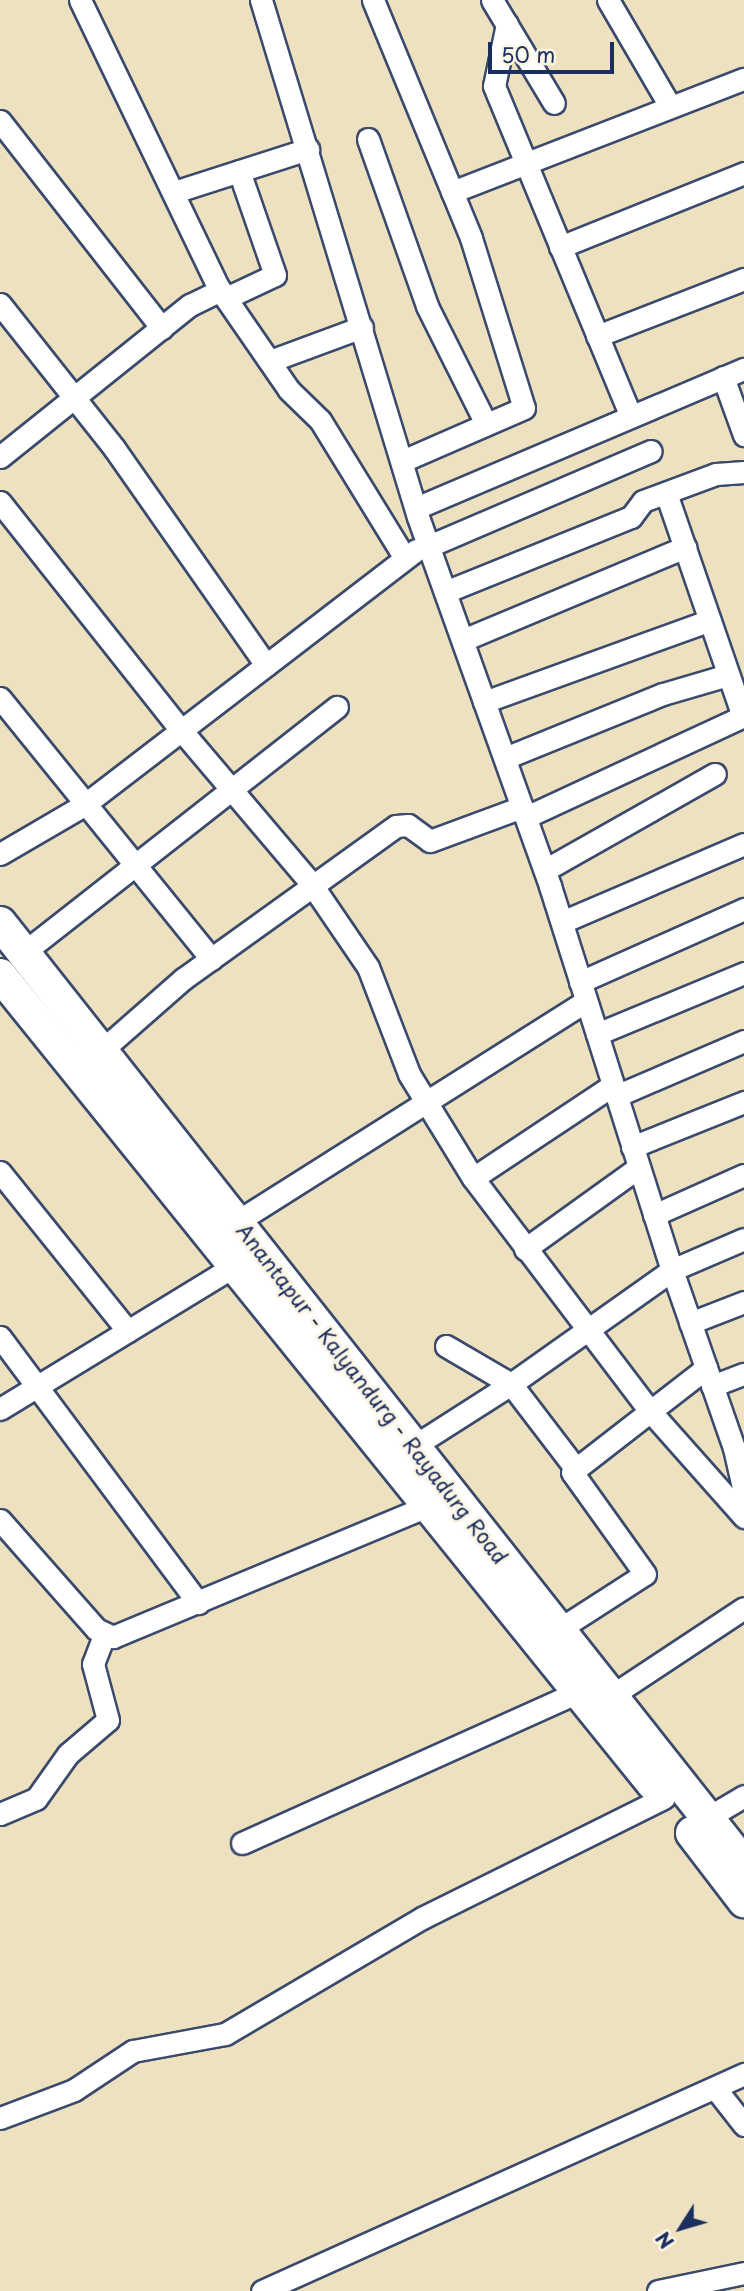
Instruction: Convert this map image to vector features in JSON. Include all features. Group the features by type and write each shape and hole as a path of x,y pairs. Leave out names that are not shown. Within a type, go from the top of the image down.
{"highway":[{"name":"Anantapur - Kalyandurg - Rayadurg Road","path":"0,923 414,1446 440,1501 578,1692 744,1901"},
{"name":"Anantapur - Kalyandurg - Rayadurg Road","path":"2,983 234,1266 440,1501 558,1630 744,1864"}],"street":[{"path":"80,0 223,294 289,390 320,420 405,558"},
{"path":"261,0 416,508 545,870 690,1323 709,1377 739,1446 744,1492"},
{"path":"373,0 452,192 524,408 402,461"},
{"path":"492,0 554,103"},
{"path":"608,0 670,106"},
{"path":"507,24 494,86 631,416"},
{"path":"452,192 525,161 744,79"},
{"path":"0,121 162,328"},
{"path":"368,139 427,306 486,424"},
{"path":"174,192 308,149"},
{"path":"0,457 197,300 223,294 275,275 239,171"},
{"path":"560,247 744,173"},
{"path":"597,336 744,279"},
{"path":"0,304 75,398 266,665"},
{"path":"270,361 362,327"},
{"path":"416,508 744,369"},
{"path":"723,377 744,435"},
{"path":"0,854 84,805 405,558 428,544 651,451"},
{"path":"445,592 631,517 643,501 727,471 744,472"},
{"path":"101,1051 211,959 314,888 396,826 408,825 430,842 524,812 743,716 666,493"},
{"path":"0,502 181,730 314,888 368,967 409,1074 473,1178 650,1411 744,1517"},
{"path":"463,640 685,547"},
{"path":"484,702 710,620"},
{"path":"505,758 663,694 728,675"},
{"path":"0,698 211,959"},
{"path":"23,953 337,708"},
{"path":"545,870 715,774"},
{"path":"562,922 744,844"},
{"path":"238,1221 427,1104 583,991 744,909"},
{"path":"597,1034 744,973"},
{"path":"473,1178 614,1091 744,1041"},
{"path":"526,1249 636,1157 744,1102"},
{"path":"0,1172 128,1331"},
{"path":"654,1215 744,1175"},
{"path":"414,1446 512,1384 672,1270 744,1239"},
{"path":"0,1409 234,1266"},
{"path":"690,1323 744,1302"},
{"path":"0,1337 39,1385 198,1603"},
{"path":"446,1346 512,1384 576,1468"},
{"path":"558,1630 645,1574 572,1472 650,1411 709,1377 744,1374"},
{"path":"0,1520 104,1635 120,1636 440,1501"},
{"path":"611,1696 744,1608"},
{"path":"0,1814 36,1799 68,1754 108,1720 93,1664 104,1635"},
{"path":"242,1843 578,1692"},
{"path":"707,1818 744,1796"},
{"path":"0,2118 74,2090 133,2051 225,2034 422,1918 664,1798"},
{"path":"262,2291 304,2283 744,2074"},
{"path":"715,2088 744,2125"},
{"path":"658,2291 717,2284 744,2273"}]}
